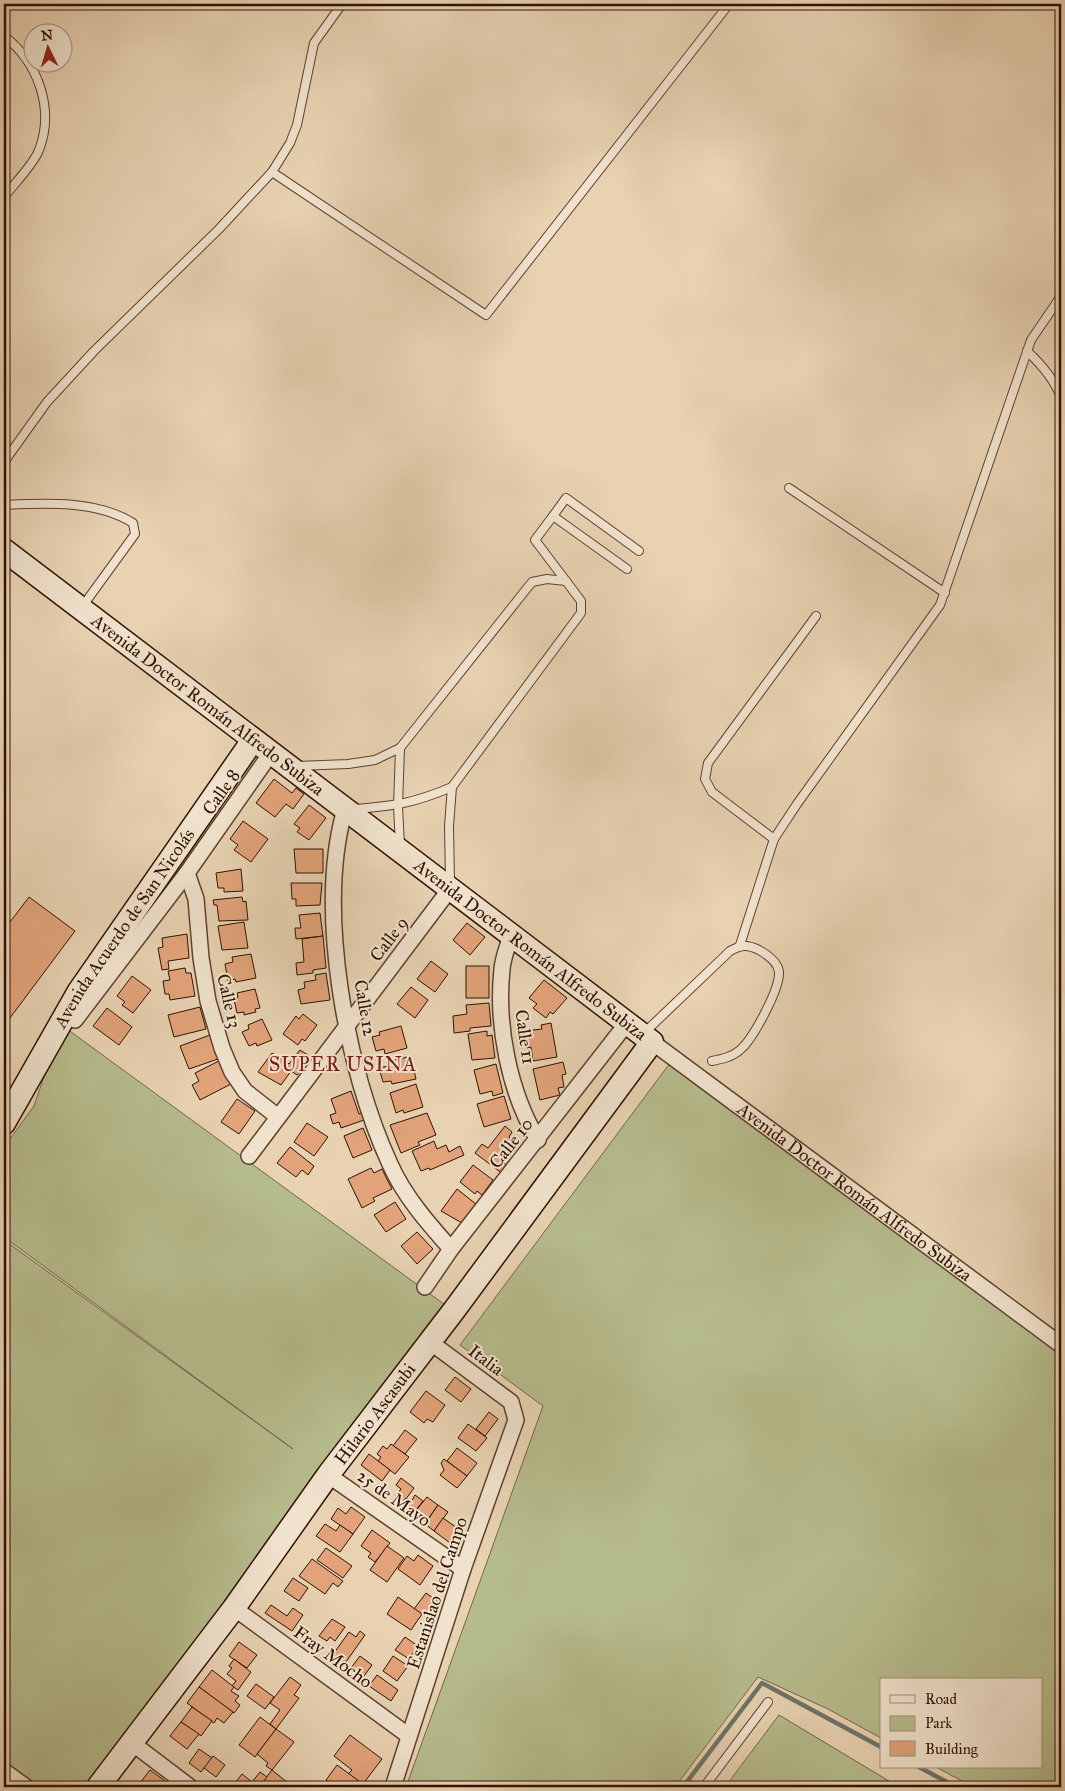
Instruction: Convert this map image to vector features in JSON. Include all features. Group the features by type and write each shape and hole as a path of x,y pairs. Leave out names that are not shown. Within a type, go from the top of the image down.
{"street":[{"name":"Avenida Doctor Román Alfredo Subiza","path":"4,550 641,1033 1059,1338"},
{"name":"Avenida Acuerdo de San Nicolás","path":"4,1122 79,991 253,740"},
{"name":"Calle 8","path":"76,1020 187,873 279,760"},
{"name":"Calle 12","path":"345,809 338,834 333,878 335,930 348,1025 363,1087 376,1130 390,1165 408,1196 451,1249"},
{"name":"Calle 13","path":"187,873 196,899 201,958 208,1001 222,1048 232,1072 245,1091 278,1117"},
{"name":"Calle 9","path":"249,1156 450,889"},
{"name":"Calle 11","path":"512,935 502,968 501,1004 504,1037 521,1106 538,1140"},
{"name":"Calle 10","path":"425,1287 451,1249 538,1140 641,1033"},
{"name":"Hilario Ascasubi","path":"98,1787 234,1608 328,1475 430,1342 641,1033"},
{"name":"Italia","path":"430,1342 511,1402 515,1411"},
{"name":"Estanislao del Campo","path":"393,1787 463,1569 516,1420 515,1411"},
{"name":"25 de Mayo","path":"328,1475 463,1569"},
{"name":"Fray Mocho","path":"234,1608 409,1736"},
{"path":"132,1743 190,1787"},
{"path":"4,1771 26,1787"}],"lane":[{"path":"4,462 47,402 87,359 219,229 272,172 290,143 297,125 314,43 342,4"},
{"path":"272,172 486,315 729,4"},
{"path":"4,36 16,45 33,67 44,100 45,129 39,152 4,197"},
{"path":"4,99 4,129"},
{"path":"740,945 774,839 940,605 1027,351 1042,322 1061,296"},
{"path":"1027,351 1042,365 1057,386 1061,397"},
{"path":"789,488 945,593"},
{"path":"345,809 398,806 422,800 452,787 582,613 581,601 535,540 566,498 639,551"},
{"path":"4,505 85,506 123,516 133,523 135,534 127,549 81,609"},
{"path":"553,516 627,568"},
{"path":"279,760 348,764 375,760 400,748 532,582 547,579 566,581"},
{"path":"774,839 712,792 705,779 708,763 816,616"},
{"path":"400,748 398,806 400,851"},
{"path":"450,889 449,826 452,787"},
{"path":"641,1033 730,951 740,945 752,946 766,954 775,963 779,970 777,985 768,1008 741,1050 726,1058 712,1061"},
{"path":"704,1787 768,1702"}],"green space":[{"path":"67,1029 452,1310 98,1787 26,1787 4,1771 4,1240 293,1449 4,1237 4,1147 34,1106 52,1053"},
{"path":"670,1063 1061,1354 1061,1787 973,1787 938,1768 1042,1768 1042,1678 880,1678 880,1737 828,1709 758,1677 675,1787 406,1787 543,1406 460,1345"},
{"path":"779,1715 899,1787 725,1787"}],"building":[{"path":"274,779 292,793 296,788 304,794 293,809 286,804 275,817 256,803"},
{"path":"309,805 326,818 309,840 297,832 300,828 294,824"},
{"path":"243,821 268,839 251,862 234,850 238,845 230,839"},
{"path":"294,849 323,849 323,873 296,873"},
{"path":"241,869 243,891 224,892 224,888 218,888 216,873"},
{"path":"291,883 322,883 320,905 296,906 296,899 292,899"},
{"path":"29,897 75,931 4,1026 4,930"},
{"path":"242,897 243,902 246,901 248,920 219,921 217,905 214,905 213,900"},
{"path":"320,913 323,936 296,939 295,928 301,928 299,915"},
{"path":"244,922 248,948 222,950 218,926"},
{"path":"467,923 485,937 470,955 453,940"},
{"path":"187,934 189,958 168,961 169,969 162,970 158,948 163,947 162,938"},
{"path":"323,936 326,968 313,970 313,973 297,975 296,963 304,962 302,939"},
{"path":"251,954 256,978 236,982 235,979 228,981 225,964 233,962 232,957"},
{"path":"431,961 448,974 435,992 417,979"},
{"path":"466,966 489,966 489,998 466,998"},
{"path":"185,968 186,973 191,973 195,996 170,1000 169,994 165,994 163,981 170,980 168,971"},
{"path":"326,973 330,1000 301,1004 298,990 305,988 304,982 316,980 315,975"},
{"path":"132,976 151,990 133,1013 122,1005 125,1002 117,996"},
{"path":"544,980 567,998 553,1014 550,1012 546,1018 533,1008 537,1004 529,998"},
{"path":"411,987 428,1000 415,1018 397,1004"},
{"path":"255,989 260,1008 255,1009 256,1012 244,1015 244,1012 237,1013 234,999 238,998 237,993"},
{"path":"489,1003 491,1026 470,1028 470,1031 454,1033 453,1016 467,1014 466,1005"},
{"path":"200,1007 206,1029 174,1037 168,1015"},
{"path":"107,1008 132,1027 119,1045 93,1026"},
{"path":"303,1014 317,1025 305,1041 302,1039 298,1045 283,1034 296,1016 299,1019"},
{"path":"262,1019 272,1040 257,1046 256,1043 249,1046 242,1032 249,1029 248,1025"},
{"path":"551,1023 557,1057 533,1061 531,1047 527,1048 525,1031 542,1029 541,1025"},
{"path":"401,1026 407,1048 385,1054 384,1049 376,1051 372,1037 380,1035 379,1032"},
{"path":"487,1031 487,1036 492,1035 495,1058 472,1060 468,1034"},
{"path":"210,1035 218,1059 189,1069 180,1046"},
{"path":"300,1050 311,1057 297,1075 291,1071 281,1085 258,1072 272,1053 289,1064"},
{"path":"411,1056 416,1079 392,1084 391,1081 383,1082 379,1068 388,1066 387,1062"},
{"path":"219,1061 231,1084 200,1100 192,1085 199,1081 195,1073"},
{"path":"563,1062 566,1074 562,1075 564,1087 558,1088 560,1095 540,1100 533,1069"},
{"path":"496,1064 503,1093 493,1096 492,1091 480,1094 474,1070"},
{"path":"416,1084 423,1107 404,1113 403,1110 396,1113 390,1093"},
{"path":"351,1091 359,1114 364,1112 367,1119 341,1128 339,1122 333,1124 330,1115 336,1113 331,1099"},
{"path":"504,1096 511,1119 484,1127 477,1104"},
{"path":"237,1099 255,1111 239,1134 221,1122"},
{"path":"427,1113 436,1135 418,1142 420,1145 401,1153 390,1125"},
{"path":"307,1123 328,1137 314,1156 294,1142"},
{"path":"505,1126 512,1132 509,1137 517,1144 506,1160 502,1157 500,1160 509,1167 503,1174 475,1153 482,1144 488,1148"},
{"path":"363,1128 372,1150 353,1158 344,1136"},
{"path":"434,1141 437,1149 446,1145 449,1152 460,1146 464,1155 430,1170 429,1168 421,1171 412,1151"},
{"path":"290,1147 314,1166 308,1175 302,1170 296,1177 277,1163"},
{"path":"473,1165 493,1180 482,1195 477,1191 475,1194 460,1182"},
{"path":"371,1168 374,1173 382,1169 392,1189 373,1198 375,1201 362,1208 348,1179"},
{"path":"457,1189 481,1208 470,1215 468,1214 462,1223 441,1211"},
{"path":"395,1202 406,1219 386,1232 374,1215"},
{"path":"417,1232 433,1249 417,1264 401,1246"},
{"path":"455,1377 471,1389 461,1402 445,1390"},
{"path":"426,1391 445,1405 433,1422 427,1419 424,1423 410,1412"},
{"path":"489,1412 498,1419 485,1436 476,1429"},
{"path":"468,1424 487,1438 476,1451 458,1438"},
{"path":"405,1430 417,1439 405,1454 393,1446"},
{"path":"391,1444 409,1457 395,1474 378,1461 381,1457 377,1454 383,1446 387,1449"},
{"path":"457,1448 477,1463 467,1476 447,1461"},
{"path":"369,1454 390,1470 382,1481 361,1465"},
{"path":"444,1459 467,1476 457,1488 440,1475 444,1470 441,1463"},
{"path":"401,1478 414,1488 400,1507 392,1501 401,1489 396,1485"},
{"path":"415,1495 423,1501 412,1515 400,1506 406,1498 411,1502"},
{"path":"427,1497 438,1505 426,1522 414,1513"},
{"path":"438,1505 448,1512 434,1531 425,1524"},
{"path":"351,1507 365,1517 353,1534 331,1519 338,1508 346,1514"},
{"path":"443,1518 460,1530 450,1543 434,1531"},
{"path":"325,1524 336,1531 340,1525 353,1534 340,1552 316,1536"},
{"path":"372,1530 390,1543 375,1562 368,1557 371,1553 361,1546"},
{"path":"387,1546 404,1558 387,1582 370,1570"},
{"path":"326,1548 352,1566 343,1578 317,1560"},
{"path":"418,1555 433,1566 420,1585 398,1569 407,1556 414,1561"},
{"path":"312,1559 343,1581 338,1587 333,1583 325,1594 299,1576"},
{"path":"293,1578 308,1588 299,1601 284,1591"},
{"path":"426,1593 440,1603 429,1619 414,1609"},
{"path":"398,1597 422,1614 411,1630 387,1614"},
{"path":"271,1605 287,1616 293,1608 303,1615 292,1631 265,1613"},
{"path":"332,1619 345,1627 335,1641 330,1637 327,1641 319,1636"},
{"path":"360,1631 365,1635 341,1669 329,1660 349,1632 356,1637"},
{"path":"405,1637 418,1646 409,1659 395,1650"},
{"path":"239,1642 257,1655 247,1668 229,1656"},
{"path":"360,1656 372,1665 364,1676 351,1668"},
{"path":"393,1656 408,1666 397,1681 383,1671"},
{"path":"234,1659 251,1672 238,1690 232,1686 236,1681 227,1674 232,1668 229,1666"},
{"path":"212,1670 234,1687 231,1691 239,1696 235,1701 240,1705 234,1713 199,1687"},
{"path":"377,1675 398,1690 391,1701 369,1686"},
{"path":"290,1677 301,1685 294,1695 299,1698 276,1729 270,1724 280,1710 270,1703"},
{"path":"256,1684 274,1697 265,1709 247,1696"},
{"path":"199,1687 233,1712 224,1723 217,1718 214,1723 187,1703"},
{"path":"192,1707 212,1721 201,1736 181,1722"},
{"path":"260,1717 276,1729 255,1757 239,1745"},
{"path":"181,1722 199,1734 187,1749 170,1736"},
{"path":"276,1729 294,1742 272,1770 266,1766 268,1763 257,1754"},
{"path":"350,1735 382,1759 363,1784 348,1774 352,1770 334,1756"},
{"path":"199,1749 212,1758 201,1772 189,1763"},
{"path":"213,1756 225,1765 216,1777 204,1768"},
{"path":"337,1765 363,1784 361,1787 336,1787 326,1780"},
{"path":"150,1770 165,1781 160,1787 137,1787"},
{"path":"272,1770 288,1783 285,1787 259,1787"},
{"path":"260,1772 267,1777 259,1787 232,1787 242,1774 252,1782"}],"waterway":[{"path":"683,1787 762,1683 880,1746"},
{"path":"921,1768 956,1787"}],"district":[{"name":"SUPER USINA","path":"343,1064"}]}
